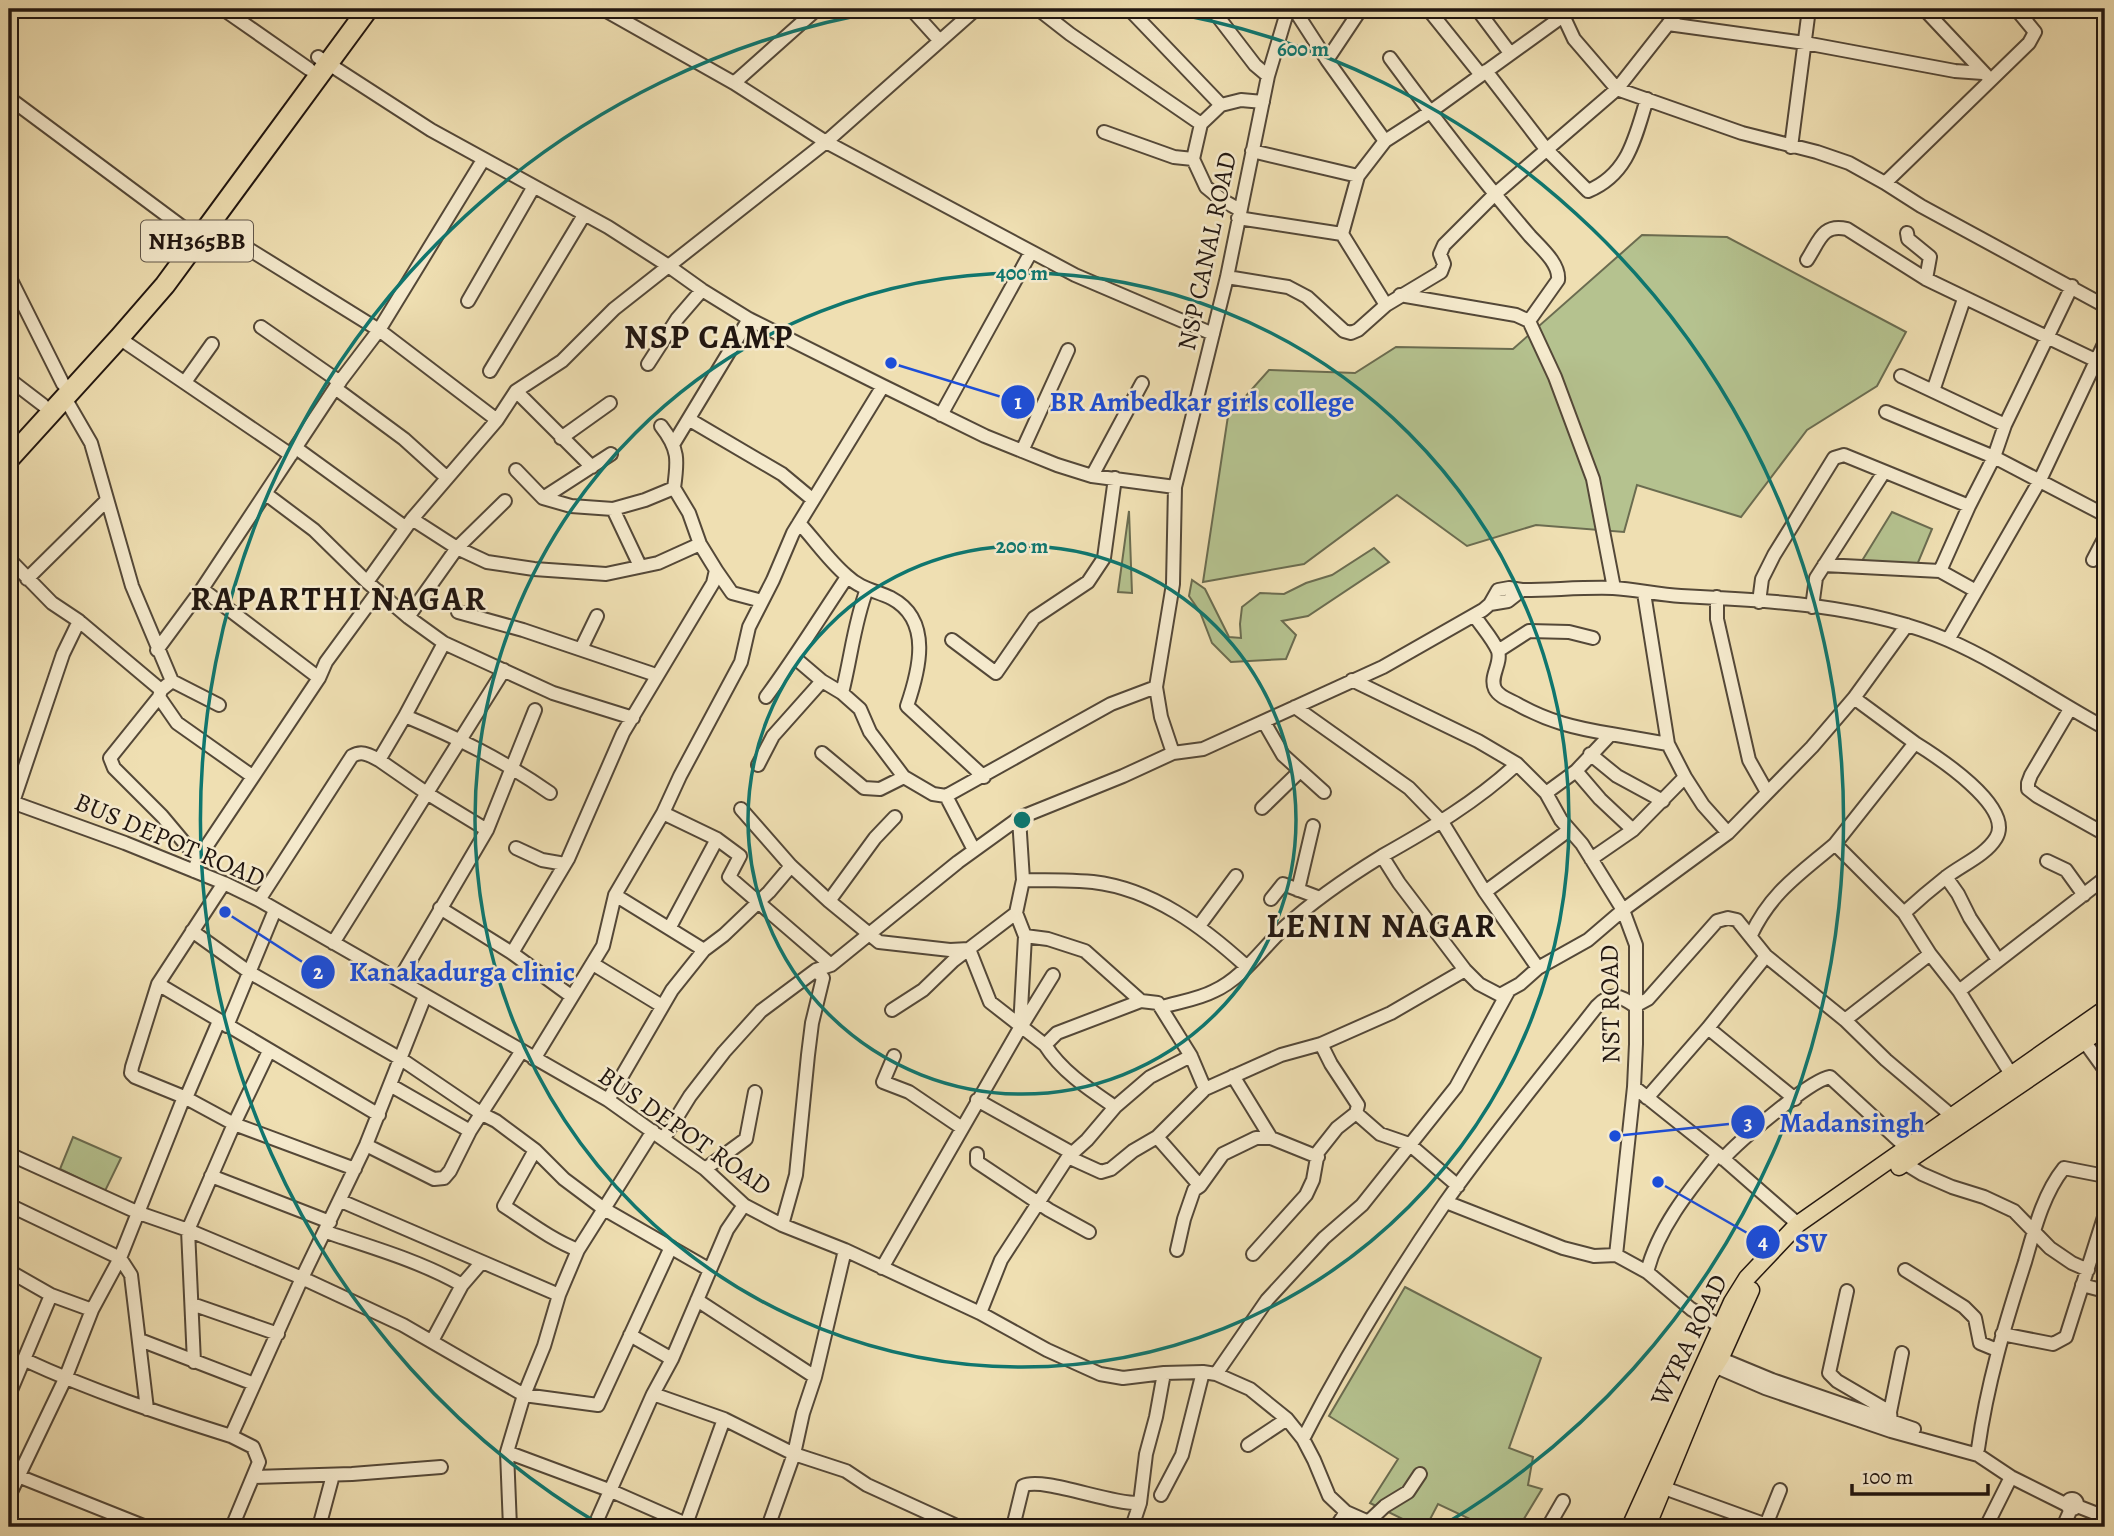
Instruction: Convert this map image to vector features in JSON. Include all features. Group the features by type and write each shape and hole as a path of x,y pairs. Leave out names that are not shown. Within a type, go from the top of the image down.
{"highway":[{"name":"NH365BB","path":"9,441 43,405 64,391 119,338 164,285 211,222 354,9"},
{"name":"NH365BB","path":"9,459 134,304 318,63 368,9"}],"main road":[{"name":"WYRA ROAD","path":"1906,1155 1952,1116 2105,1009"},
{"name":"WYRA ROAD","path":"1630,1527 1656,1485 1712,1360 1763,1272 1799,1236 1866,1183 2105,1027"},
{"name":"WYRA ROAD","path":"1712,1360 1720,1326 1747,1278 1798,1224 1866,1183"},
{"name":"WYRA ROAD","path":"1647,1527 1656,1485"}],"street":[{"path":"223,9 483,160 584,215 749,319 985,436 1056,465 1092,476 1175,487"},
{"path":"603,9 734,83 826,142 1074,275 1213,334"},
{"path":"734,83 817,9"},
{"path":"911,9 939,40"},
{"path":"367,582 409,523 497,420 516,391 562,361 614,309 667,265 826,142 976,9"},
{"path":"1038,9 1201,124"},
{"path":"1129,9 1221,105"},
{"path":"1212,9 1255,65 1268,76"},
{"name":"NSP CANAL ROAD","path":"1173,752 1161,717 1156,687 1173,584 1175,487 1227,277 1268,76 1288,9"},
{"path":"1294,9 1385,141"},
{"path":"1327,60 1361,9"},
{"path":"1428,9 1546,149 1585,190 1593,190 1619,170 1627,159 1647,99"},
{"path":"1477,9 1510,53"},
{"path":"1227,277 1288,287 1307,296 1344,331 1351,333 1358,330 1400,295 1441,272 1444,264 1440,250 1494,195 1618,89 1680,9"},
{"path":"1791,147 1809,9"},
{"path":"1924,9 1988,76"},
{"path":"1885,183 1988,76 2029,43 2035,32 2023,11"},
{"path":"1386,305 1342,234 1358,176 1385,141 1430,112 1561,12 1573,39 1618,89 1742,133 1849,163 1921,206 2105,306"},
{"path":"1668,24 1805,43 1988,76"},
{"path":"1390,58 1494,195 1551,260 1559,273 1558,280 1529,321"},
{"path":"9,98 189,232"},
{"path":"1263,102 1241,100 1221,105 1201,124 1193,159 1206,187 1239,214 1342,234"},
{"path":"1104,132 1174,157 1193,159"},
{"path":"1252,151 1358,176"},
{"path":"157,650 202,589 338,385 379,330 483,160"},
{"path":"468,301 533,188"},
{"path":"490,371 584,215"},
{"path":"211,222 239,243 379,330 497,420"},
{"path":"1807,260 1827,228 1835,226 1847,229 1926,279 1964,299 2098,361"},
{"path":"1907,233 1908,239 1930,257 1926,279"},
{"path":"941,415 1031,252"},
{"path":"9,276 91,443 132,586 172,681 219,705"},
{"path":"1940,571 1994,457 2005,425 2072,286"},
{"path":"648,364 677,319 702,290"},
{"path":"1400,295 1516,315 1529,321 1555,377 1593,480 1614,588"},
{"path":"1933,391 1964,299"},
{"path":"674,443 749,319"},
{"path":"261,327 338,385 446,477"},
{"path":"119,338 409,523 487,562 534,569 606,574 658,563 700,544"},
{"path":"1948,640 2040,480 2105,342"},
{"path":"185,382 212,344"},
{"path":"1022,451 1068,350"},
{"path":"1901,376 2005,425"},
{"path":"9,379 43,405"},
{"path":"1092,476 1142,383"},
{"path":"534,1059 603,946 615,895 663,813 741,662 749,627 799,523 883,386"},
{"path":"516,391 592,467"},
{"path":"561,438 610,404"},
{"path":"1886,412 1994,457 2105,515"},
{"path":"690,420 782,474 812,499"},
{"path":"661,426 674,443 678,464 674,488 689,513 700,544 732,593 762,601"},
{"path":"544,498 611,454"},
{"path":"1759,602 1762,579 1774,555 1834,458 1844,455 1969,506"},
{"path":"516,470 544,498 571,506 613,509 674,488"},
{"path":"1812,607 1816,578 1884,472"},
{"path":"952,640 996,673 1034,618 1088,582 1104,558 1115,478"},
{"path":"265,494 314,530 367,582 444,643 553,693 633,718"},
{"path":"27,579 106,501"},
{"path":"408,617 457,548 505,501"},
{"path":"613,509 640,566"},
{"path":"799,523 847,577 867,589 892,598 912,616 920,661 907,706 984,777"},
{"path":"2093,560 2105,537"},
{"path":"9,559 52,603 79,621 160,693 177,723 253,776"},
{"path":"1824,565 1940,571 1976,591"},
{"path":"512,953 565,864 624,733 713,583 716,570"},
{"path":"766,697 796,658 847,577"},
{"path":"510,1527 507,1452 559,1295 578,1250 604,1209 724,1052 761,1011 816,970 831,965 974,850 1019,818 1123,776 1173,752 1203,749 1383,667 1474,615 1490,604 1498,590 1509,588 1614,588 1644,593 1717,597 1812,607 1907,625 1948,640 1995,664 2105,728"},
{"path":"202,589 318,678"},
{"path":"842,693 858,611 867,589"},
{"path":"172,681 110,758 114,768 162,816 196,865 326,662 378,591"},
{"path":"1644,593 1668,744 1703,805 1728,833"},
{"path":"1717,597 1717,619 1749,760 1767,792"},
{"path":"458,612 656,675"},
{"path":"581,649 597,615"},
{"path":"1474,615 1498,651 1499,660 1493,678 1494,687 1500,695 1545,719 1576,728 1668,744"},
{"path":"11,801 63,654 79,621"},
{"path":"1382,856 1399,883 1465,970 1479,984 1500,995 1520,984 1538,968 1588,940 1623,910 1728,833 1812,747 1853,698 1907,625"},
{"path":"1498,651 1529,631 1569,632 1593,638"},
{"path":"379,760 444,643"},
{"path":"796,658 860,709 870,732 904,777 933,794 946,796 1099,710 1156,687"},
{"path":"333,943 504,670"},
{"name":"NST ROAD","path":"1352,680 1478,741 1517,764 1546,793 1561,820 1582,844 1623,910 1636,945 1634,1087 1616,1255"},
{"path":"758,765 774,736 822,681"},
{"path":"1853,698 1914,743 1947,763 1987,800 1997,816 1999,828 1994,841 1904,913"},
{"path":"1295,707 1409,788 1442,822 1485,892 1538,968"},
{"path":"2070,709 2031,775 2028,789 2105,834"},
{"path":"399,980 487,830 535,710"},
{"path":"405,716 462,740 512,767 550,793"},
{"path":"1264,722 1283,755 1324,792"},
{"path":"1546,793 1576,771 1611,734"},
{"path":"1751,936 1762,912 1784,887 1835,844 1914,743"},
{"path":"259,900 352,756 359,752 379,760 487,830"},
{"path":"822,753 864,788 880,789 904,777"},
{"path":"1590,754 1617,776 1663,801"},
{"path":"1162,1007 1214,992 1320,898 1348,877 1442,822 1490,789 1517,764"},
{"path":"1262,808 1300,771"},
{"path":"1576,771 1600,799 1633,830"},
{"path":"1591,859 1633,830 1685,777"},
{"path":"946,796 974,850"},
{"name":"BUS DEPOT ROAD","path":"11,801 196,865 608,1100 705,1169 744,1205 782,1225 845,1250 980,1313 1047,1350 1100,1374 1123,1378 1164,1373 1209,1373 1250,1389 1287,1419 1303,1439 1329,1496 1346,1511 1374,1524"},
{"path":"741,809 791,866 828,901 879,942 950,950 969,948"},
{"path":"663,813 717,839 740,856 729,877 831,965"},
{"path":"828,901 875,838 895,817"},
{"path":"1019,818 1024,880 1016,912 1024,936 1020,1028"},
{"path":"1297,890 1313,826"},
{"path":"1485,892 1569,830"},
{"path":"670,927 717,839"},
{"path":"1835,844 1904,913 1930,954 1959,991 2011,1074"},
{"path":"516,848 542,860 565,864"},
{"path":"2047,861 2066,870 2084,895"},
{"path":"608,1100 662,1006 704,950 724,935 791,866"},
{"path":"1199,926 1236,876"},
{"path":"1946,877 1998,960"},
{"path":"1959,991 2105,878"},
{"path":"1024,880 1093,882 1135,892 1199,926 1246,966"},
{"path":"224,883 158,984 131,1073 185,1097 234,1124 355,1169"},
{"path":"1271,899 1283,884 1320,898"},
{"path":"615,895 704,950"},
{"path":"440,908 512,953 571,996"},
{"path":"9,1496 13,1476 65,1379 92,1310 120,1258 185,1097 249,972 275,910"},
{"path":"892,1010 923,990 969,948 1016,912"},
{"path":"1303,1439 1342,1364 1446,1202 1604,999 1618,995 1635,1006 1648,999 1717,921 1728,918 1737,920 1766,956 1845,1020 1886,1060 1952,1116"},
{"path":"192,931 249,972 401,1059 496,1121 535,1150 564,1179 604,1209 710,1270"},
{"path":"1024,936 1048,939 1085,951 1141,1001"},
{"path":"969,948 990,1002 1045,1045 1052,1056 1091,1092 1115,1107"},
{"path":"1845,1020 1930,954"},
{"path":"1647,1098 1766,956"},
{"path":"593,964 662,1006"},
{"path":"782,1225 796,1175 812,1023 823,978 816,970"},
{"path":"977,1100 1101,1172 1111,1169 1132,1151 1157,1137 1205,1089 1281,1055 1321,1044 1391,1013 1465,970"},
{"path":"882,1268 977,1100 1053,975"},
{"path":"158,984 379,1115"},
{"path":"1161,1495 1182,1455 1209,1373 1267,1300 1324,1238 1362,1205 1456,1087 1509,990"},
{"path":"231,1436 302,1278 341,1202 379,1115 425,996"},
{"path":"1045,1045 1057,1033 1141,1001 1158,1003 1191,1056 1205,1089"},
{"path":"1708,1028 1796,1099"},
{"path":"2084,1041 2105,1070"},
{"path":"1253,1254 1306,1195 1313,1181 1318,1153 1337,1128 1356,1113 1358,1105 1321,1044"},
{"path":"194,1363 188,1230 269,1051"},
{"path":"366,1145 434,1179 444,1178 470,1131 522,1052"},
{"path":"894,1056 883,1082 909,1092 962,1128"},
{"path":"980,1313 1002,1260 1070,1155 1087,1140 1115,1107 1150,1077 1191,1056"},
{"path":"1233,1076 1271,1138"},
{"path":"1647,1272 1652,1254 1683,1200 1720,1157 1824,1078 1834,1079 1906,1155 1942,1183 1984,1197 2014,1211 2050,1248 2072,1263 2088,1269"},
{"path":"390,1085 470,1131"},
{"path":"1634,1087 1798,1224"},
{"path":"705,1169 746,1139 755,1092"},
{"path":"1356,1113 1380,1134 1409,1144 1458,1186"},
{"path":"1157,1137 1200,1186"},
{"path":"1177,1250 1194,1190 1200,1186 1223,1154 1256,1139 1271,1138 1318,1157"},
{"path":"535,1150 504,1206 560,1243 578,1250"},
{"path":"9,1154 139,1213 188,1230 302,1278 403,1325 524,1395 598,1405 670,1247"},
{"path":"977,1154 977,1162 1037,1203 1089,1232"},
{"path":"1978,1449 1997,1350 2035,1230 2055,1180 2064,1168 2105,1176"},
{"path":"211,1176 462,1285"},
{"path":"341,1202 559,1295"},
{"path":"1446,1202 1563,1248 1594,1256 1616,1255 1647,1272 1691,1309 1720,1326"},
{"path":"9,1205 120,1258 131,1275 147,1409"},
{"path":"594,1527 653,1394 672,1359 727,1230 744,1205"},
{"path":"2002,1334 2053,1344 2066,1337 2105,1214"},
{"path":"768,1527 794,1454 845,1250"},
{"path":"432,1341 462,1285 481,1263"},
{"path":"9,1270 51,1295 92,1310"},
{"path":"1905,1270 1964,1307 1976,1319 1980,1343 1997,1350"},
{"path":"2082,1285 2105,1291"},
{"path":"1847,1291 1829,1373 1891,1417"},
{"path":"9,1395 51,1295"},
{"path":"697,1300 815,1377"},
{"path":"192,1304 278,1334"},
{"path":"631,1335 672,1359"},
{"path":"140,1340 254,1384"},
{"path":"1891,1417 1902,1353"},
{"path":"25,1360 65,1379 231,1436 253,1447 259,1462 232,1527"},
{"path":"1712,1360 1891,1417 1978,1449 2071,1505"},
{"path":"1712,1360 1765,1388 1891,1431 1978,1455 2011,1477 2071,1505 2105,1517"},
{"path":"1132,1527 1140,1503 1146,1454 1164,1373"},
{"path":"653,1394 724,1419 794,1454 846,1471 867,1485 959,1527"},
{"path":"507,1452 609,1490 688,1526 724,1419"},
{"path":"1248,1445 1287,1419"},
{"path":"253,1477 333,1475 441,1467"},
{"path":"1374,1524 1385,1506 1409,1492 1420,1474"},
{"path":"319,1527 333,1475"},
{"path":"13,1476 146,1527"},
{"path":"1986,1527 2011,1477"},
{"path":"1013,1527 1025,1484 1044,1485 1121,1502 1140,1503"},
{"path":"1656,1485 1769,1526 1780,1490"},
{"path":"1548,1527 1563,1502"},
{"path":"2063,1527 2071,1505"},
{"path":"1336,1527 1346,1511"}],"green space":[{"path":"1642,235 1727,237 1906,332 1877,386 1807,430 1741,517 1637,485 1624,532 1536,525 1467,546 1397,495 1304,564 1203,582 1228,416 1269,370 1355,373 1396,347 1513,349"},
{"path":"1129,511 1132,593 1118,592"},
{"path":"1892,512 1932,529 1917,565 1860,564"},
{"path":"1374,548 1389,562 1308,616 1282,621 1296,635 1286,659 1231,662 1212,643 1200,612 1189,596 1192,580 1205,589 1229,637 1241,638 1242,607 1260,593 1284,594 1306,583 1332,575"},
{"path":"73,1137 121,1158 105,1191 60,1169"},
{"path":"1405,1287 1541,1358 1509,1448 1533,1457 1528,1485 1542,1489 1519,1527 1487,1527 1438,1504 1426,1527 1419,1527 1370,1503 1398,1459 1329,1416"}],"place":[{"name":"BR Ambedkar girls college","path":"891,363"},
{"name":"Kanakadurga clinic","path":"225,912"},
{"name":"Madansingh","path":"1615,1136"},
{"name":"SV","path":"1658,1182"}],"district":[{"name":"NSP CAMP","path":"709,336"},
{"name":"RAPARTHI NAGAR","path":"339,598"},
{"name":"LENIN NAGAR","path":"1382,925"}]}
